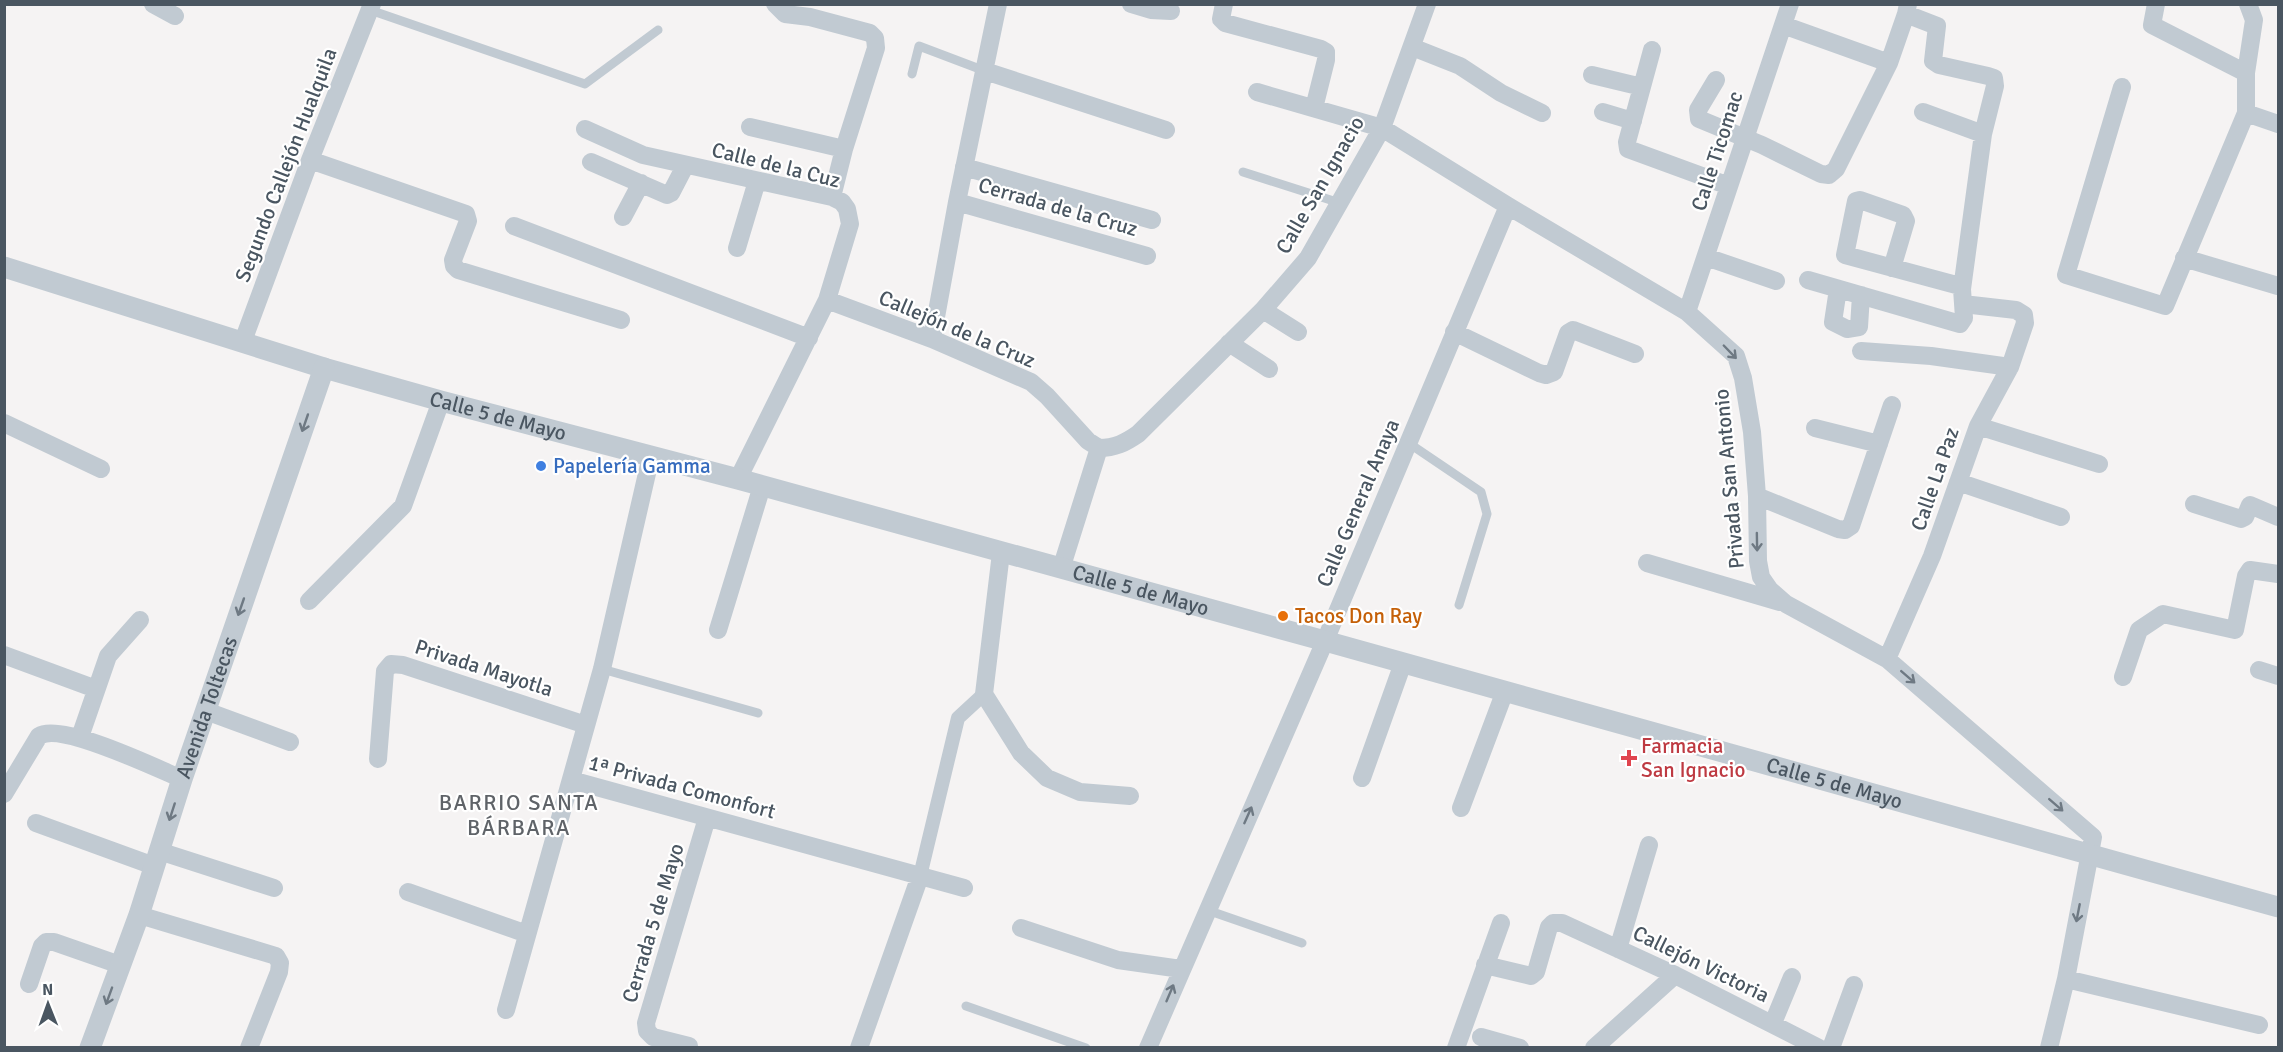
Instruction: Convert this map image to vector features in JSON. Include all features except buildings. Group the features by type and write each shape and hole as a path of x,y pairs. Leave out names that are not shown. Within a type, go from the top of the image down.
{"street":[{"path":"153,4 175,16"},
{"path":"775,4 785,14 810,17 870,33 875,38 876,48 844,149 832,197"},
{"path":"1131,4 1150,10 1171,11"},
{"path":"1224,4 1221,19 1225,23 1326,52 1314,108"},
{"name":"Calle San Ignacio","path":"1099,448 1111,448 1124,444 1138,434 1263,310 1308,258 1382,128 1427,4"},
{"name":"Calle Ticomac","path":"1687,312 1790,4"},
{"path":"2156,4 2152,25 2246,73"},
{"path":"2122,87 2066,275 2165,306 2246,113 2246,73 2254,20 2248,4"},
{"name":"Cerrada de la Cruz","path":"932,339 957,202 985,72 996,5"},
{"name":"Segundo Callejón Hualquila","path":"243,341 310,160 371,7"},
{"path":"1716,80 1698,110 1699,119 1821,174 1829,175 1836,169 1889,63 1907,9 1937,26 1933,62 1994,78 1995,86 1983,134 1963,296 1964,318 1960,324 1808,280"},
{"path":"1783,25 1889,63"},
{"path":"1412,47 1460,66 1501,93 1542,113"},
{"path":"1652,50 1627,142 1628,149 1729,186"},
{"path":"985,72 1166,130"},
{"path":"1592,75 1642,87"},
{"name":"Privada San Antonio","path":"1257,92 1382,128 1687,312 1736,356 1743,378 1752,432 1757,496 1758,561 1761,577 1770,590 1786,604 1887,659 2093,837 2089,856"},
{"path":"1603,112 1633,121"},
{"path":"1923,112 1983,134"},
{"path":"2246,113 2278,124"},
{"path":"750,127 844,149"},
{"name":"Calle de la Cuz","path":"585,129 643,155 832,197 842,202 848,209 850,224 827,300 738,479"},
{"path":"310,160 466,214 468,222 453,260 458,270 621,320"},
{"path":"591,162 668,195 672,193 685,166"},
{"path":"964,167 1152,220"},
{"path":"737,248 757,181"},
{"path":"623,217 640,183"},
{"path":"1892,268 1906,221 1904,215 1860,200 1854,204 1845,255 1892,268 1960,286 1963,296"},
{"name":"Cerrada de la Cruz","path":"957,202 1147,256"},
{"name":"Calle General Anaya","path":"1148,1047 1324,641 1508,206"},
{"path":"514,226 809,338"},
{"path":"1706,256 1776,281"},
{"path":"2184,258 2278,286"},
{"name":"Calle 5 de Mayo","path":"4,267 324,368 738,479 1506,691 2278,908"},
{"path":"1838,289 1833,322 1847,329 1859,327 1861,296"},
{"name":"Calle La Paz","path":"1887,659 1932,556 1978,426 2010,367 2025,323 2024,315 2016,310 1963,296"},
{"name":"Callejón de la Cruz","path":"827,300 932,339 1030,382 1047,396 1088,441 1099,448"},
{"path":"1263,310 1298,332"},
{"path":"1454,332 1546,375 1554,372 1568,333 1573,330 1635,354"},
{"path":"1229,343 1269,369"},
{"path":"1861,351 1931,356 2010,367"},
{"name":"Avenida Toltecas","path":"90,1047 139,915 182,779 324,368"},
{"path":"309,601 403,506 441,400"},
{"path":"1757,496 1838,529 1845,530 1851,526 1892,405"},
{"path":"4,423 101,470"},
{"path":"1978,426 2100,464"},
{"path":"1815,428 1879,444"},
{"path":"1061,569 1099,448"},
{"name":"1ª Privada Comonfort","path":"651,456 603,669 571,780 964,888"},
{"path":"1958,482 2061,517"},
{"path":"718,630 762,486"},
{"path":"2194,504 2241,519 2245,518 2250,505 2278,517"},
{"path":"1001,553 984,694 1021,753 1047,778 1080,792 1130,796"},
{"path":"1647,563 1786,604"},
{"path":"2123,677 2139,630 2163,614 2235,630 2246,576 2250,570 2278,574"},
{"path":"80,737 108,656 140,620"},
{"path":"4,655 96,689"},
{"path":"1362,778 1403,663"},
{"name":"Privada Mayotla","path":"378,759 386,671 391,664 403,665 586,725"},
{"path":"2259,670 2278,676"},
{"path":"1461,808 1506,691"},
{"path":"859,1047 920,876 958,718 984,694"},
{"path":"206,711 290,742"},
{"path":"4,794 39,736 44,732 80,737 182,779"},
{"path":"506,1010 571,780"},
{"name":"Cerrada 5 de Mayo","path":"689,1046 653,1037 647,1031 646,1023 707,818"},
{"path":"36,823 157,858 274,888"},
{"path":"1618,949 1649,845"},
{"path":"2049,1047 2066,979 2089,856"},
{"path":"408,892 527,934"},
{"path":"139,915 276,956 280,963 279,972 249,1047"},
{"path":"1456,1047 1501,923"},
{"name":"Callejón Victoria","path":"1485,964 1531,976 1536,972 1549,927 1553,923 1562,923 1773,1023 1789,1040 1819,1047"},
{"path":"1021,928 1118,960 1181,969"},
{"path":"30,984 42,946 46,942 54,942 120,965"},
{"path":"1594,1047 1675,975"},
{"path":"1773,1023 1792,977"},
{"path":"2066,979 2259,1025"},
{"path":"1831,1047 1854,985"},
{"path":"1481,1037 1520,1047"}],"lane":[{"path":"371,7 585,84 658,30"},
{"path":"912,74 919,46 985,72"},
{"path":"1243,172 1341,203"},
{"path":"1407,442 1481,492 1487,514 1459,605"},
{"path":"603,669 758,713"},
{"path":"1207,910 1302,943"},
{"path":"966,1006 1086,1047"}],"place":[{"name":"Papelería Gamma","path":"541,466"},
{"name":"Tacos Don Ray","path":"1283,616"},
{"name":"Farmacia San Ignacio","path":"1629,758"}],"district":[{"name":"BARRIO SANTA BÁRBARA","path":"519,814"}]}
